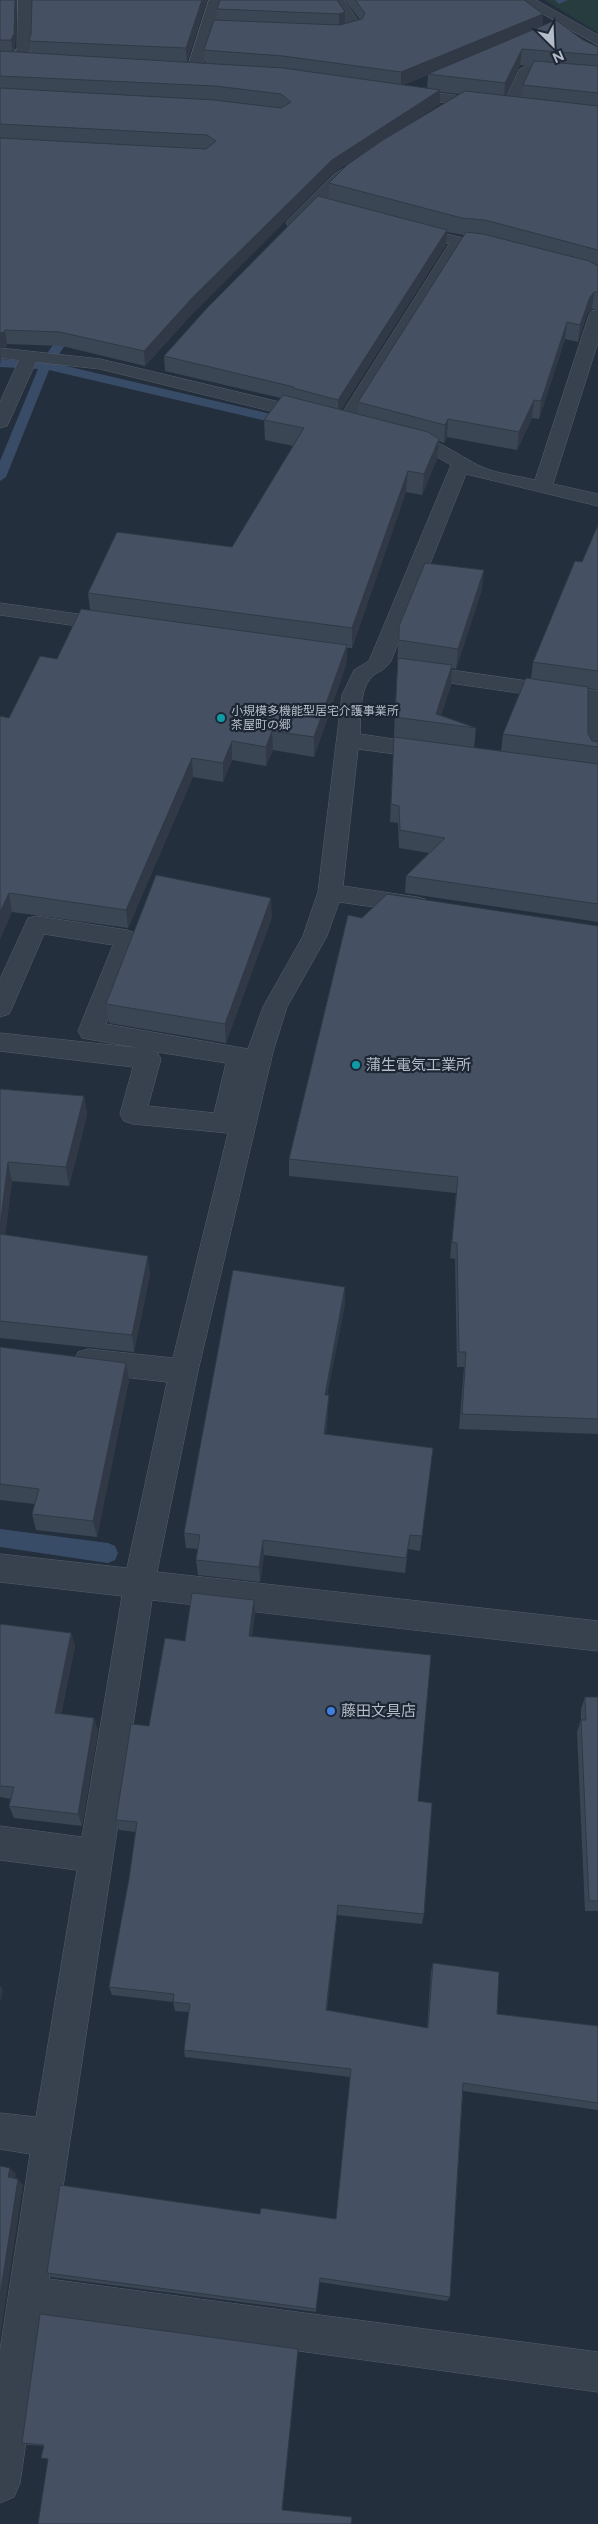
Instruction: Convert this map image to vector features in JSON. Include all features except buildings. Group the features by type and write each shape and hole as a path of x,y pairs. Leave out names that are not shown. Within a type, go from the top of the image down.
{"street":[{"path":"21,55 25,0"},
{"path":"196,63 216,0"},
{"path":"312,32 340,33 356,28 336,0"},
{"path":"526,0 565,24 598,41"},
{"path":"547,32 565,24"},
{"path":"207,28 264,30"},
{"path":"0,59 21,55 38,61"},
{"path":"174,68 196,63 214,71"},
{"path":"510,107 526,70 586,76"},
{"path":"402,93 430,82"},
{"path":"385,91 528,109"},
{"path":"435,116 460,101"},
{"path":"285,232 339,178 369,157"},
{"path":"312,203 331,208"},
{"path":"395,225 459,242 483,244 511,252"},
{"path":"344,424 459,242"},
{"path":"543,486 598,315"},
{"path":"0,353 36,359 100,364 150,374 362,428"},
{"path":"0,422 36,359"},
{"path":"150,374 163,360"},
{"path":"389,436 434,447 476,472 598,500"},
{"path":"0,1042 148,1060 133,1114 224,1124 246,1069 275,1007 315,936 330,892 353,695 361,675 378,664 461,464"},
{"path":"0,609 136,628"},
{"path":"350,657 378,664 598,698 598,752"},
{"path":"349,740 454,755"},
{"path":"330,892 435,908"},
{"path":"0,1008 36,924 127,939 91,1031 240,1056 246,1069 139,1585 51,2138 0,2483"},
{"path":"0,1035 246,1069"},
{"path":"58,1358 184,1371"},
{"path":"0,1568 598,1636"},
{"path":"0,1843 96,1856"},
{"path":"0,2131 51,2138"},
{"path":"28,2295 598,2372"}],"green space":[{"path":"545,0 598,0 598,33"}],"waterway":[{"path":"559,1 563,0"},
{"path":"0,51 55,54"},
{"path":"45,366 73,325"},
{"path":"0,363 45,366"},
{"path":"0,477 45,366"},
{"path":"45,366 56,367 292,423"},
{"path":"0,1538 108,1553"}],"place":[{"name":"小規模多機能型居宅介護事業所 茶屋町の郷","path":"221,718"},
{"name":"蒲生電気工業所","path":"356,1065"},
{"name":"藤田文具店","path":"331,1711"}]}
